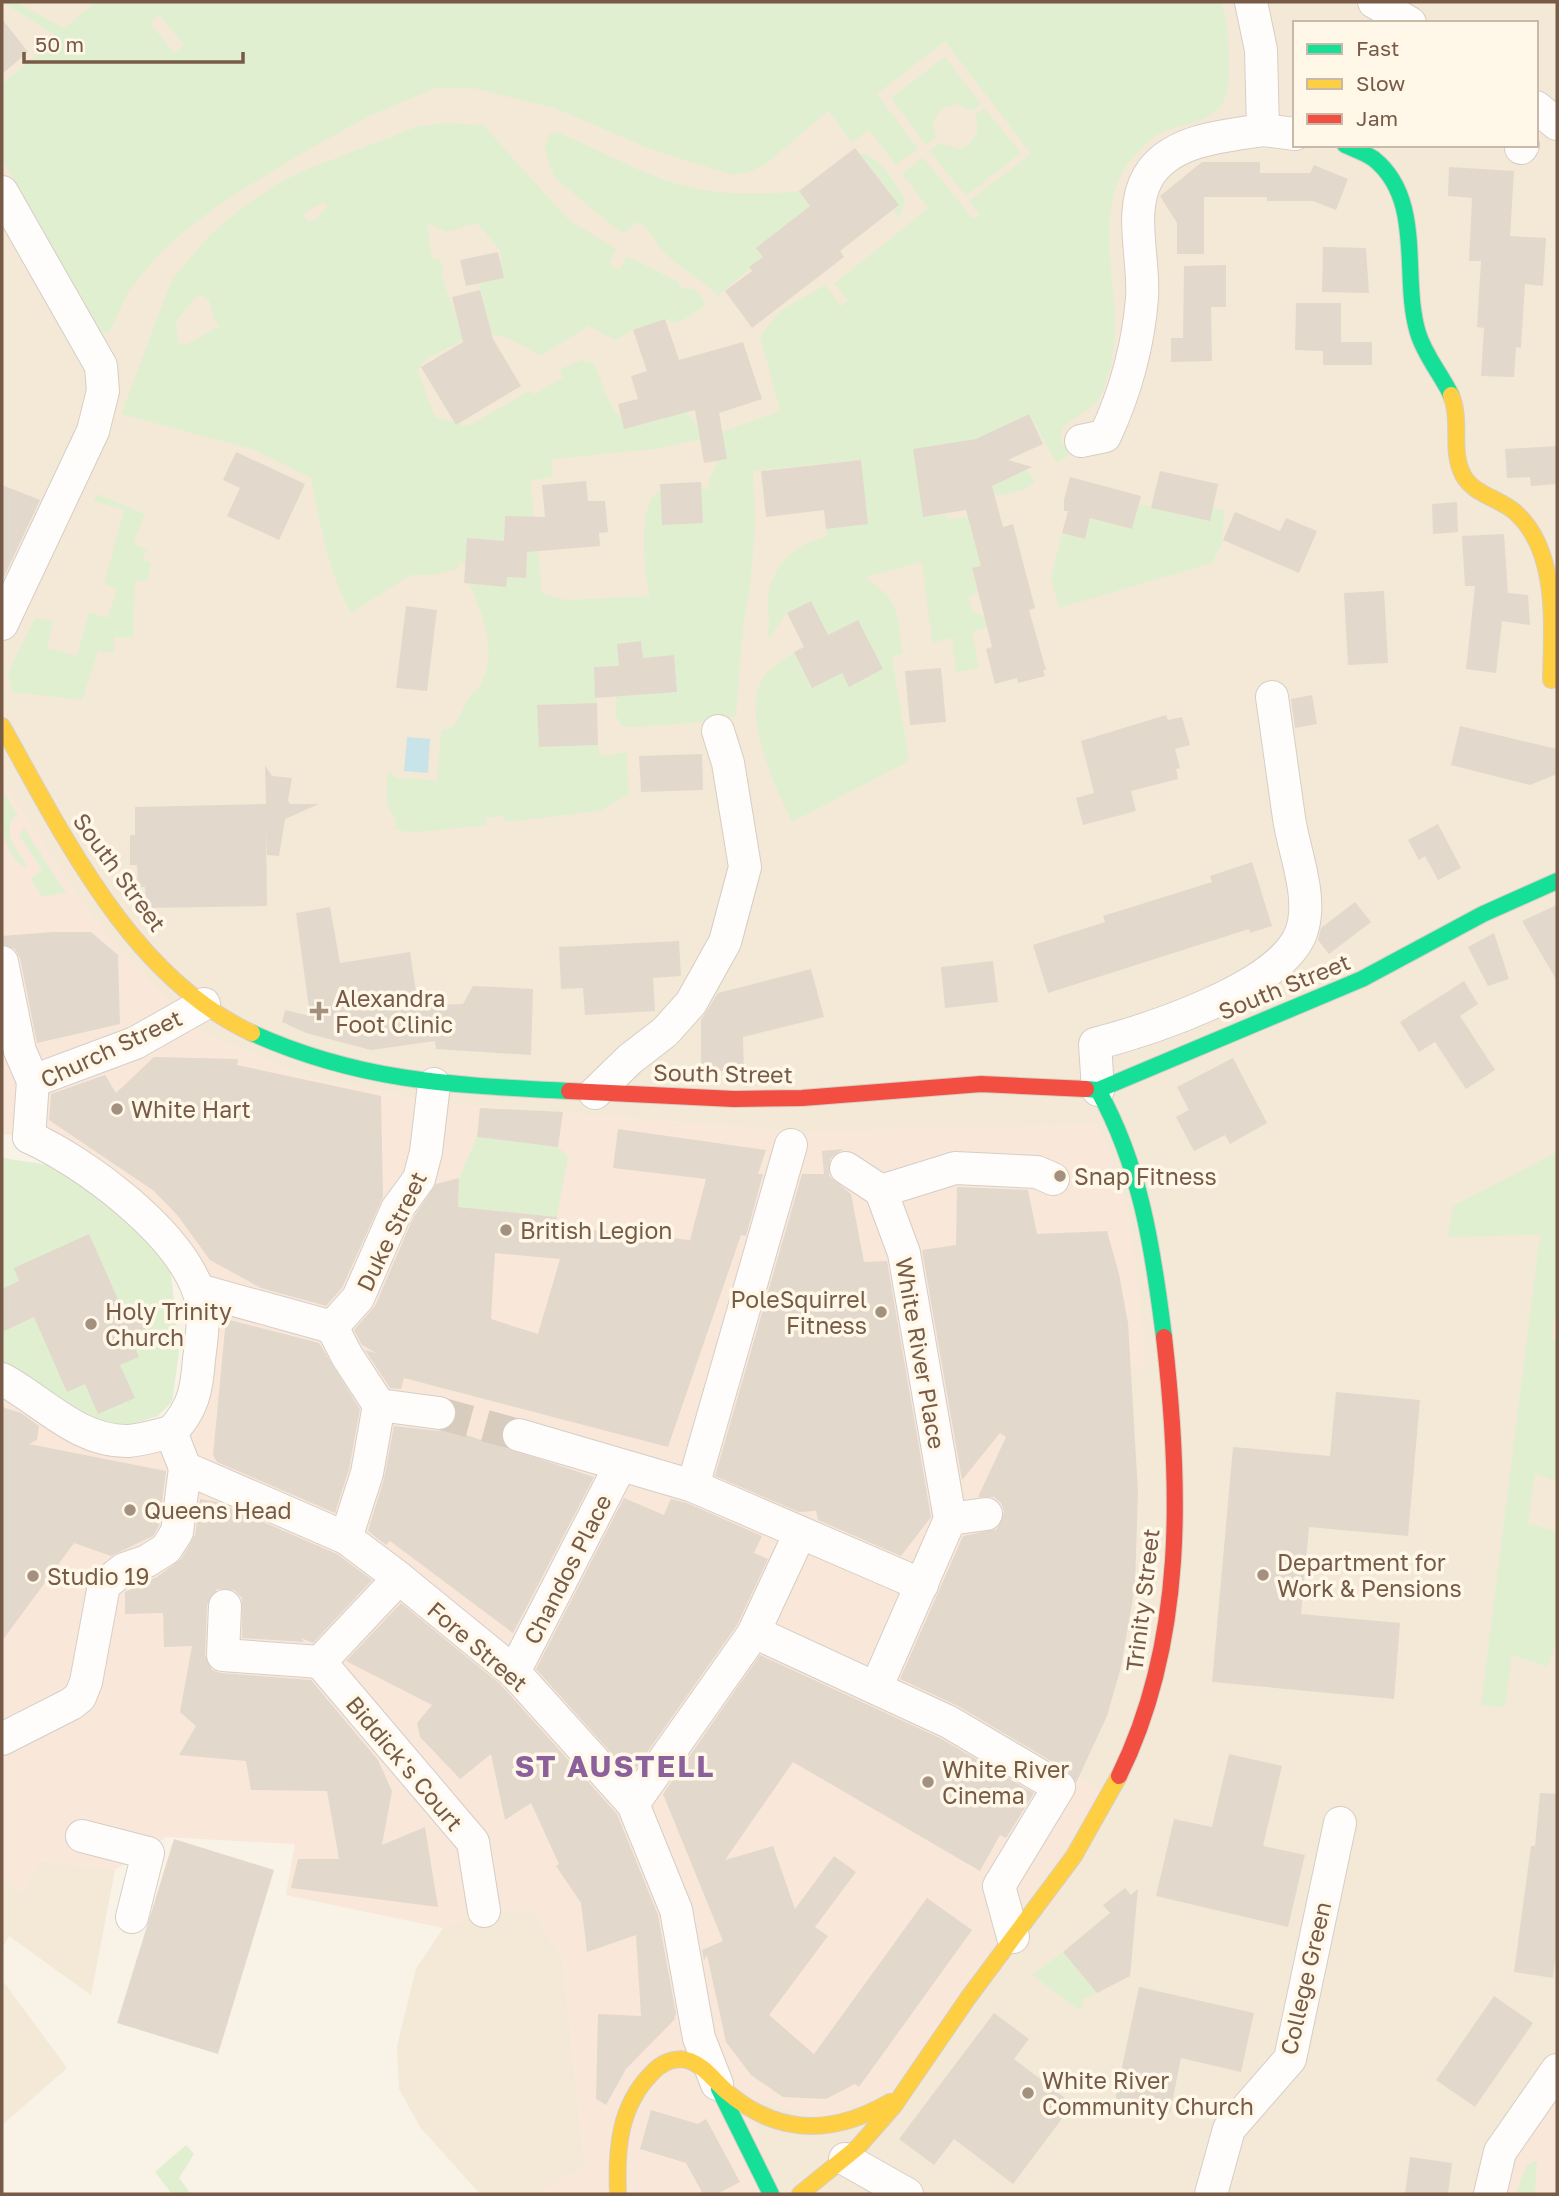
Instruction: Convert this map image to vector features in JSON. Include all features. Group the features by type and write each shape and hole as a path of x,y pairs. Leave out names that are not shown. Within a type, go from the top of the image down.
{"street":[{"path":"1251,2 1261,50 1263,130"},
{"path":"1374,2 1407,21"},
{"path":"1103,443 1125,394 1135,355 1143,273 1139,227 1141,201 1149,175 1187,146 1263,130 1293,134"},
{"path":"1349,147 1370,157 1387,172 1399,191 1406,213 1414,318 1424,350 1456,408 1462,473 1471,485 1521,517 1540,548 1553,608 1551,680"},
{"path":"2,192 101,366 103,391 93,431 2,624"},
{"path":"1098,1090 1095,1044 1145,1031 1200,1009 1272,968 1290,951 1301,933 1306,905 1289,820 1272,697"},
{"name":"South Street","path":"2,726 74,855 115,914 167,973 204,1004 242,1028 299,1054 354,1069 434,1084 734,1099 802,1098 981,1084 1098,1090 1362,979 1483,914 1557,881"},
{"path":"595,1093 665,1032 691,1003 725,942 745,867 728,763 718,731"},
{"path":"2,962 20,1051 33,1080"},
{"name":"Church Street","path":"172,1432 191,1409 197,1386 202,1310 198,1290 184,1261 161,1231 71,1158 15,1140 33,1080 135,1043 204,1004"},
{"name":"Duke Street","path":"332,1327 358,1298 397,1209 421,1173 434,1084"},
{"name":"Trinity Street","path":"800,2194 825,2171 845,2159 867,2137 902,2094 1013,1937 1105,1804 1156,1683 1171,1597 1176,1506 1170,1387 1149,1222 1118,1121 1098,1090"},
{"path":"693,1486 790,1145"},
{"name":"White River Place","path":"950,1519 904,1253 860,1174 956,1168 1037,1172 1053,1179"},
{"path":"198,1290 332,1327 347,1356 379,1405 367,1473 346,1538"},
{"path":"2,1379 61,1420 105,1438 129,1441 172,1432 185,1468 177,1532 166,1549 147,1561 124,1569 104,1585 86,1682 80,1697 13,1733"},
{"path":"379,1405 439,1413"},
{"path":"519,1435 693,1486 922,1585"},
{"name":"Chandos Place","path":"514,1672 620,1466"},
{"name":"Fore Street","path":"185,1468 346,1538 514,1672 633,1804 676,1910 699,2038 717,2084"},
{"path":"876,1688 950,1519 986,1514"},
{"path":"633,1804 754,1632 800,1533"},
{"path":"225,1606 214,1653 320,1662 399,1578"},
{"path":"754,1632 949,1722 1031,1766 1059,1787 999,1886 1013,1937"},
{"name":"Biddick's Court","path":"320,1662 473,1842 484,1911"},
{"name":"College Green","path":"1211,2194 1229,2129 1290,2059 1340,1823"},
{"path":"82,1836 148,1853 132,1917"},
{"name":"Trinity Street","path":"618,2194 620,2133 626,2111 648,2077 668,2061 680,2058 704,2068 717,2084 764,2118 786,2125 814,2127 868,2116 902,2094"},
{"path":"1490,2194 1500,2152 1557,2070"},
{"path":"717,2084 771,2194"},
{"path":"845,2159 907,2194"}],"shaded area":[{"path":"2,2 1557,2 1557,2194 764,2194 713,2092 1104,1793 983,1725 1049,1566 1067,1371 1146,1365 796,1132 438,1103 309,1078 201,1032 158,992 92,918 2,782"},
{"path":"2,782 92,918 158,992 201,1032 309,1078 438,1103 796,1132 1097,1124 1119,1176 1132,1236 1146,1366 1067,1371 1049,1566 983,1724 1104,1793 893,2090 819,2119 755,2098 764,2194 535,2194 585,2166 563,1959 532,1910 484,1911 443,1928 286,1895 295,1844 166,1837 115,1870 40,1860 22,1894 2,1873 2,1380 61,1420 171,1432 197,1386 184,1261 29,1137 2,1134"},
{"path":"39,1860 115,1870 91,1995 9,1936 2,1948 2,1873 22,1894"},
{"path":"532,1910 563,1959 585,2167 535,2194 480,2194 420,2127 399,2089 397,2046 416,1969 443,1928 484,1911"},
{"path":"2,1980 67,2068 2,2125"},
{"path":"1557,2084 1557,2194 1497,2194 1500,2152"}],"green space":[{"path":"2,2 16,2 64,28 96,2 1221,2 1228,33 1229,81 1226,96 1214,113 1153,138 1137,153 1120,177 1112,201 1109,226 1115,327 1113,352 1100,397 1063,427 1061,441 1069,452 1067,457 1056,462 1029,414 977,439 998,482 1026,469 1035,481 1022,490 993,495 959,442 917,449 924,517 946,514 948,520 968,516 981,566 972,569 978,593 968,597 973,612 985,617 989,627 972,632 979,668 956,672 952,638 932,643 922,562 865,577 886,594 898,617 903,654 892,656 909,761 792,822 770,772 758,734 756,697 763,677 794,652 812,688 842,673 883,669 858,620 828,635 811,601 787,613 767,641 770,589 773,578 786,558 804,545 827,536 826,529 868,523 860,460 753,471 755,527 736,716 679,724 621,726 616,716 616,684 594,667 597,703 537,706 539,747 598,745 600,756 626,752 629,796 600,811 505,822 504,816 485,818 486,825 410,833 395,829 396,818 389,808 386,795 389,770 396,778 437,780 441,730 453,727 469,697 479,688 486,672 486,629 465,575 525,578 528,543 467,538 465,567 460,560 458,569 434,575 411,575 351,613 336,581 311,478 255,450 121,414 172,279 210,235 243,207 280,182 310,168 419,126 447,123 483,125 568,219 616,249 609,264 619,270 627,256 677,281 682,289 695,290 706,305 685,319 673,323 665,319 633,330 615,340 588,326 541,356 514,341 494,335 473,337 460,342 428,358 418,373 435,417 468,426 529,391 535,394 563,377 560,369 582,360 594,364 610,402 623,418 646,423 664,419 660,403 669,405 687,414 705,438 780,411 760,336 780,311 825,285 841,306 848,301 834,284 928,208 902,174 923,157 973,219 980,214 969,201 1031,154 945,41 877,94 918,149 896,165 869,130 852,142 828,111 766,164 748,173 733,175 655,151 554,108 473,88 436,88 367,117 301,154 229,198 188,228 159,254 128,292 109,333 96,330 2,159 2,84 53,41 55,35","holes":["159,15 184,45 174,53 150,23","324,202 327,207 316,219 308,222 303,214","427,223 446,232 477,223 500,250 503,278 479,283 488,322 460,329 443,280 441,273 444,268 439,258 432,258","199,294 209,300 213,318 220,326 185,345 178,343 176,321","702,439 718,460 708,482 710,489 666,490 652,497 647,508 644,539 650,596 567,600 542,593 530,481 553,477 552,459 655,449","505,516 519,516 518,535 504,533"]},
{"path":"945,57 981,104 972,111 956,104 942,109 933,122 936,138 926,145 891,98"},
{"path":"984,108 1021,153 966,196 929,151 940,143 960,149 970,143 977,131 975,115"},
{"path":"557,132 638,169 681,185 732,193 799,191 810,206 757,248 763,257 718,296 668,257 645,227 636,222 628,231 621,233 554,177 545,149 549,134"},
{"path":"859,153 880,164 897,186 905,201 899,218 893,210 899,205"},
{"path":"97,494 145,514 133,543 147,550 142,559 151,563 148,581 135,581 133,638 114,637 114,653 98,651 82,700 12,692 8,675 10,668 35,618 53,622 47,648 77,656 89,612 108,618 117,588 104,584 124,510 93,501"},
{"path":"1139,504 1199,519 1202,505 1225,511 1221,546 1212,563 1059,608 1051,578 1062,533 1084,538 1090,518 1131,529"},
{"path":"2,789 17,814 12,820 10,833 14,846 27,865 24,867 10,852 6,843"},
{"path":"24,828 66,893 42,897 31,879 42,870 19,835"},
{"path":"477,1137 558,1147 568,1157 557,1217 458,1207 459,1178"},
{"path":"1557,1152 1557,1319 1554,1319 1552,1338 1557,1340 1557,1482 1535,1473 1528,1523 1557,1532 1557,1638 1548,1667 1512,1655 1505,1707 1481,1705 1540,1235 1448,1237 1453,1206"},
{"path":"2,1158 63,1167 125,1211 171,1273 179,1352 172,1402 158,1416 112,1430 2,1364"},
{"path":"1063,1952 1097,1993 1083,1999 1081,2011 1032,1975"},
{"path":"186,2145 194,2154 179,2178 191,2194 172,2194 155,2172"},
{"path":"1537,2160 1535,2194 1516,2194 1526,2166"}],"water":[{"path":"407,737 430,739 428,773 404,771"}],"building":[{"path":"2,19 28,52 2,74"},
{"path":"855,148 899,205 840,251 844,257 752,328 725,291 752,271 749,267 763,257 756,248 810,206 799,191"},
{"path":"1202,162 1260,162 1260,173 1310,173 1314,165 1348,179 1336,210 1313,201 1267,201 1267,197 1204,197 1204,254 1177,254 1177,223 1160,196"},
{"path":"1449,167 1514,171 1510,236 1546,238 1543,286 1525,284 1521,348 1516,347 1514,377 1481,376 1484,328 1477,327 1481,261 1469,261 1472,198 1448,196"},
{"path":"1323,247 1366,248 1369,293 1322,292"},
{"path":"498,252 504,278 466,286 460,260"},
{"path":"1226,265 1226,307 1211,307 1212,361 1171,362 1171,338 1183,338 1184,266"},
{"path":"480,290 493,339 521,386 456,425 421,367 463,342 452,297"},
{"path":"1296,303 1341,303 1341,342 1372,342 1372,365 1323,365 1323,351 1295,350"},
{"path":"665,319 679,360 743,342 762,399 719,413 727,459 704,463 695,410 624,429 618,404 638,399 631,376 647,371 633,330"},
{"path":"1029,414 1043,444 1008,460 1032,467 992,486 1003,527 1013,524 1035,608 1029,610 1046,670 1043,670 1045,676 1018,683 1017,678 995,684 986,649 992,647 972,568 981,566 966,510 923,517 913,449 976,439"},
{"path":"1557,446 1557,484 1531,486 1530,477 1507,478 1505,449"},
{"path":"236,452 305,484 279,540 227,516 240,488 223,480"},
{"path":"861,460 868,524 826,529 824,510 766,517 761,471"},
{"path":"1160,471 1218,484 1210,521 1151,508"},
{"path":"1070,477 1141,496 1132,529 1090,518 1085,539 1062,533 1068,511 1064,511 1064,500"},
{"path":"586,481 588,501 605,501 608,532 599,533 600,546 527,552 526,578 507,577 506,587 464,583 467,538 504,541 505,516 545,517 542,485"},
{"path":"701,482 703,523 662,525 660,484"},
{"path":"2,485 40,500 2,581"},
{"path":"1457,502 1458,532 1433,534 1432,504"},
{"path":"1235,512 1280,531 1286,518 1317,531 1299,573 1223,540"},
{"path":"1504,534 1508,593 1528,595 1530,625 1502,621 1496,673 1466,669 1475,586 1465,586 1462,536"},
{"path":"1384,591 1388,663 1348,665 1344,593"},
{"path":"811,601 828,635 858,620 883,669 849,687 842,673 812,688 794,652 804,647 787,613"},
{"path":"406,606 437,610 427,691 396,688"},
{"path":"641,641 643,658 674,655 677,692 595,698 594,667 619,666 617,644"},
{"path":"941,668 946,722 910,725 905,671"},
{"path":"1312,695 1317,724 1295,728 1291,699"},
{"path":"597,703 598,745 539,747 537,705"},
{"path":"1166,715 1168,720 1182,717 1190,745 1175,749 1180,768 1176,769 1178,779 1131,791 1136,811 1083,825 1076,798 1094,793 1081,741"},
{"path":"1460,726 1557,749 1557,774 1530,785 1451,765"},
{"path":"702,754 703,790 641,792 639,756"},
{"path":"265,765 272,776 292,778 288,800 290,804 319,804 285,819 279,856 267,855 266,827 267,906 146,908 145,887 138,887 137,865 130,865 130,835 135,835 135,807 266,804"},
{"path":"1438,824 1461,868 1438,880 1425,856 1419,860 1408,840"},
{"path":"1252,862 1272,926 1250,933 1249,929 1048,993 1033,945 1105,922 1103,916 1212,882 1210,876"},
{"path":"1355,902 1371,922 1329,954 1318,940 1321,928"},
{"path":"1557,905 1557,981 1522,921"},
{"path":"330,907 340,963 410,952 418,1005 463,1004 473,986 533,989 531,1055 436,1049 435,1041 371,1050 306,1033 282,1022 285,1010 310,1016 296,913"},
{"path":"91,932 118,955 120,1024 37,1043 20,958 15,949 2,944 2,936"},
{"path":"1494,933 1509,979 1488,986 1468,947"},
{"path":"679,941 681,976 653,978 655,1011 585,1015 583,988 561,989 559,947"},
{"path":"993,961 998,1002 945,1008 941,967"},
{"path":"811,969 824,1017 743,1037 744,1071 701,1071 701,1020 718,993"},
{"path":"1464,981 1478,1004 1460,1016 1495,1070 1466,1089 1435,1042 1419,1052 1400,1022"},
{"path":"154,1057 238,1059 237,1065 381,1096 383,1197 342,1288 326,1306 261,1288 210,1260 178,1216 154,1191 49,1120 51,1094 105,1075 116,1093"},
{"path":"1233,1058 1267,1123 1230,1144 1225,1135 1194,1151 1176,1117 1189,1110 1177,1087"},
{"path":"480,1108 563,1112 558,1147 477,1137"},
{"path":"618,1129 766,1150 758,1174 763,1174 746,1236 741,1235 668,1447 404,1378 401,1389 390,1388 365,1350 376,1353 362,1345 354,1330 375,1306 413,1218 436,1184 459,1178 458,1207 557,1217 556,1226 690,1240 706,1179 613,1168","holes":["495,1253 560,1259 538,1334 491,1319"]},
{"path":"843,1149 830,1159 829,1176 851,1194 864,1262 887,1261 931,1517 901,1556 818,1520 816,1511 799,1512 715,1476 802,1174 824,1174 822,1151"},
{"path":"957,1187 1028,1190 1037,1234 1107,1231 1119,1274 1128,1323 1138,1491 1135,1586 1121,1667 1107,1716 1076,1783 1068,1771 958,1706 900,1679 963,1536 997,1529 1004,1512 1001,1503 994,1497 978,1497 1006,1437 1000,1433 962,1480 922,1250 956,1245"},
{"name":"Holy Trinity Church","path":"89,1234 125,1315 137,1309 147,1331 131,1339 139,1357 120,1365 135,1398 98,1414 85,1384 67,1392 34,1317 2,1332 2,1289 19,1281 14,1268"},
{"path":"226,1319 319,1343 360,1409 349,1469 335,1513 217,1462 213,1455"},
{"name":"Department for Work & Pensions","path":"1336,1392 1420,1400 1408,1536 1309,1527 1301,1614 1400,1623 1394,1699 1212,1682 1233,1447 1330,1456"},
{"path":"2,1407 21,1413 39,1426 37,1440 29,1444 166,1471 159,1526 153,1536 111,1556 74,1543 2,1641"},
{"path":"394,1426 437,1431 448,1429 594,1477 513,1633 390,1541 386,1545 368,1531 384,1479"},
{"path":"624,1498 664,1515 671,1499 687,1503 762,1536 754,1553 768,1559 737,1625 631,1775 536,1669"},
{"path":"200,1499 217,1502 337,1554 372,1580 313,1643 301,1638 304,1642 242,1638 242,1598 234,1590 217,1589 207,1605 205,1655 212,1670 221,1673 311,1680 378,1760 392,1791 382,1845 425,1827 438,1907 291,1888 298,1859 339,1859 327,1791 251,1790 246,1761 179,1755 196,1726 180,1712 192,1646 164,1647 163,1613 125,1614 125,1592 157,1577 181,1559 195,1535"},
{"path":"401,1603 501,1685 617,1814 658,1915 676,2018 626,2069 606,2105 596,2099 598,2014 641,2016 636,1935 587,1952 581,1903 556,1866 559,1864 531,1803 505,1820 491,1754 460,1779 420,1737 417,1723 432,1705 346,1661"},
{"path":"760,1655 940,1738 1034,1793 1006,1838 1000,1835 980,1871 793,1762 725,1860 773,1846 795,1909 834,1856 856,1872 815,1927 828,1936 769,2015 814,2054 927,1898 972,1930 859,2087 855,2084 826,2099 783,2097 751,2075 726,2042 707,1955 704,1961 702,1950 723,1941 663,1794"},
{"path":"1229,1754 1282,1766 1263,1846 1305,1855 1288,1927 1156,1896 1174,1819 1212,1827"},
{"path":"1540,1793 1557,1794 1557,1946 1553,1978 1514,1972 1531,1846 1535,1846"},
{"path":"174,1839 274,1870 218,2054 117,2023"},
{"path":"1125,1888 1131,1895 1138,1889 1130,1976 1097,1993 1063,1952 1110,1913 1103,1905"},
{"path":"1139,1987 1254,2013 1241,2072 1181,2058 1170,2113 1115,2100"},
{"path":"1494,1996 1533,2023 1475,2107 1436,2080"},
{"name":"White River Community Church","path":"994,2013 1029,2039 1014,2059 1073,2104 1013,2184 954,2139 934,2165 899,2139"},
{"path":"651,2110 698,2124 706,2119 740,2182 717,2194 703,2194 686,2163 640,2149"},
{"path":"1410,2157 1452,2163 1448,2194 1405,2194"}],"tunnel":[{"path":"439,1413 519,1435"}],"traffic: fast":[{"path":"1350,147 1374,159 1390,176 1400,196 1406,218 1413,311 1418,333 1451,395"},
{"path":"1086,1089 1098,1090 1362,979 1483,914 1557,881"},
{"path":"252,1033 331,1062 408,1078 569,1091"},
{"path":"1098,1090 1113,1119 1135,1179 1150,1241 1164,1337"},
{"path":"719,2089 771,2194"}],"traffic: slow":[{"path":"1451,395 1456,415 1457,456 1463,475 1480,492 1515,512 1529,528 1539,547 1550,590 1551,680"},
{"path":"2,726 76,857 136,940 171,977 209,1008 252,1033"},
{"path":"800,2194 858,2147 894,2106 968,1998 1074,1856 1119,1776"},
{"path":"618,2194 619,2145 626,2115 640,2087 655,2070 669,2062 679,2059 696,2064 747,2106 766,2117 786,2123 807,2126 848,2121 890,2102"}],"traffic: jam":[{"path":"569,1091 734,1099 802,1098 981,1084 1086,1089"},
{"path":"1119,1776 1141,1724 1157,1671 1173,1561 1174,1448 1164,1337"}],"place":[{"name":"Alexandra Foot Clinic","path":"319,1011"},
{"name":"White Hart","path":"117,1109"},
{"name":"Snap Fitness","path":"1060,1176"},
{"name":"British Legion","path":"506,1230"},
{"name":"PoleSquirrel Fitness","path":"881,1312"},
{"name":"Holy Trinity Church","path":"91,1324"},
{"name":"Queens Head","path":"130,1510"},
{"name":"Department for Work & Pensions","path":"1263,1575"},
{"name":"Studio 19","path":"33,1576"},
{"name":"White River Cinema","path":"928,1782"},
{"name":"White River Community Church","path":"1028,2093"}],"district":[{"name":"ST AUSTELL","path":"615,1766"}]}
